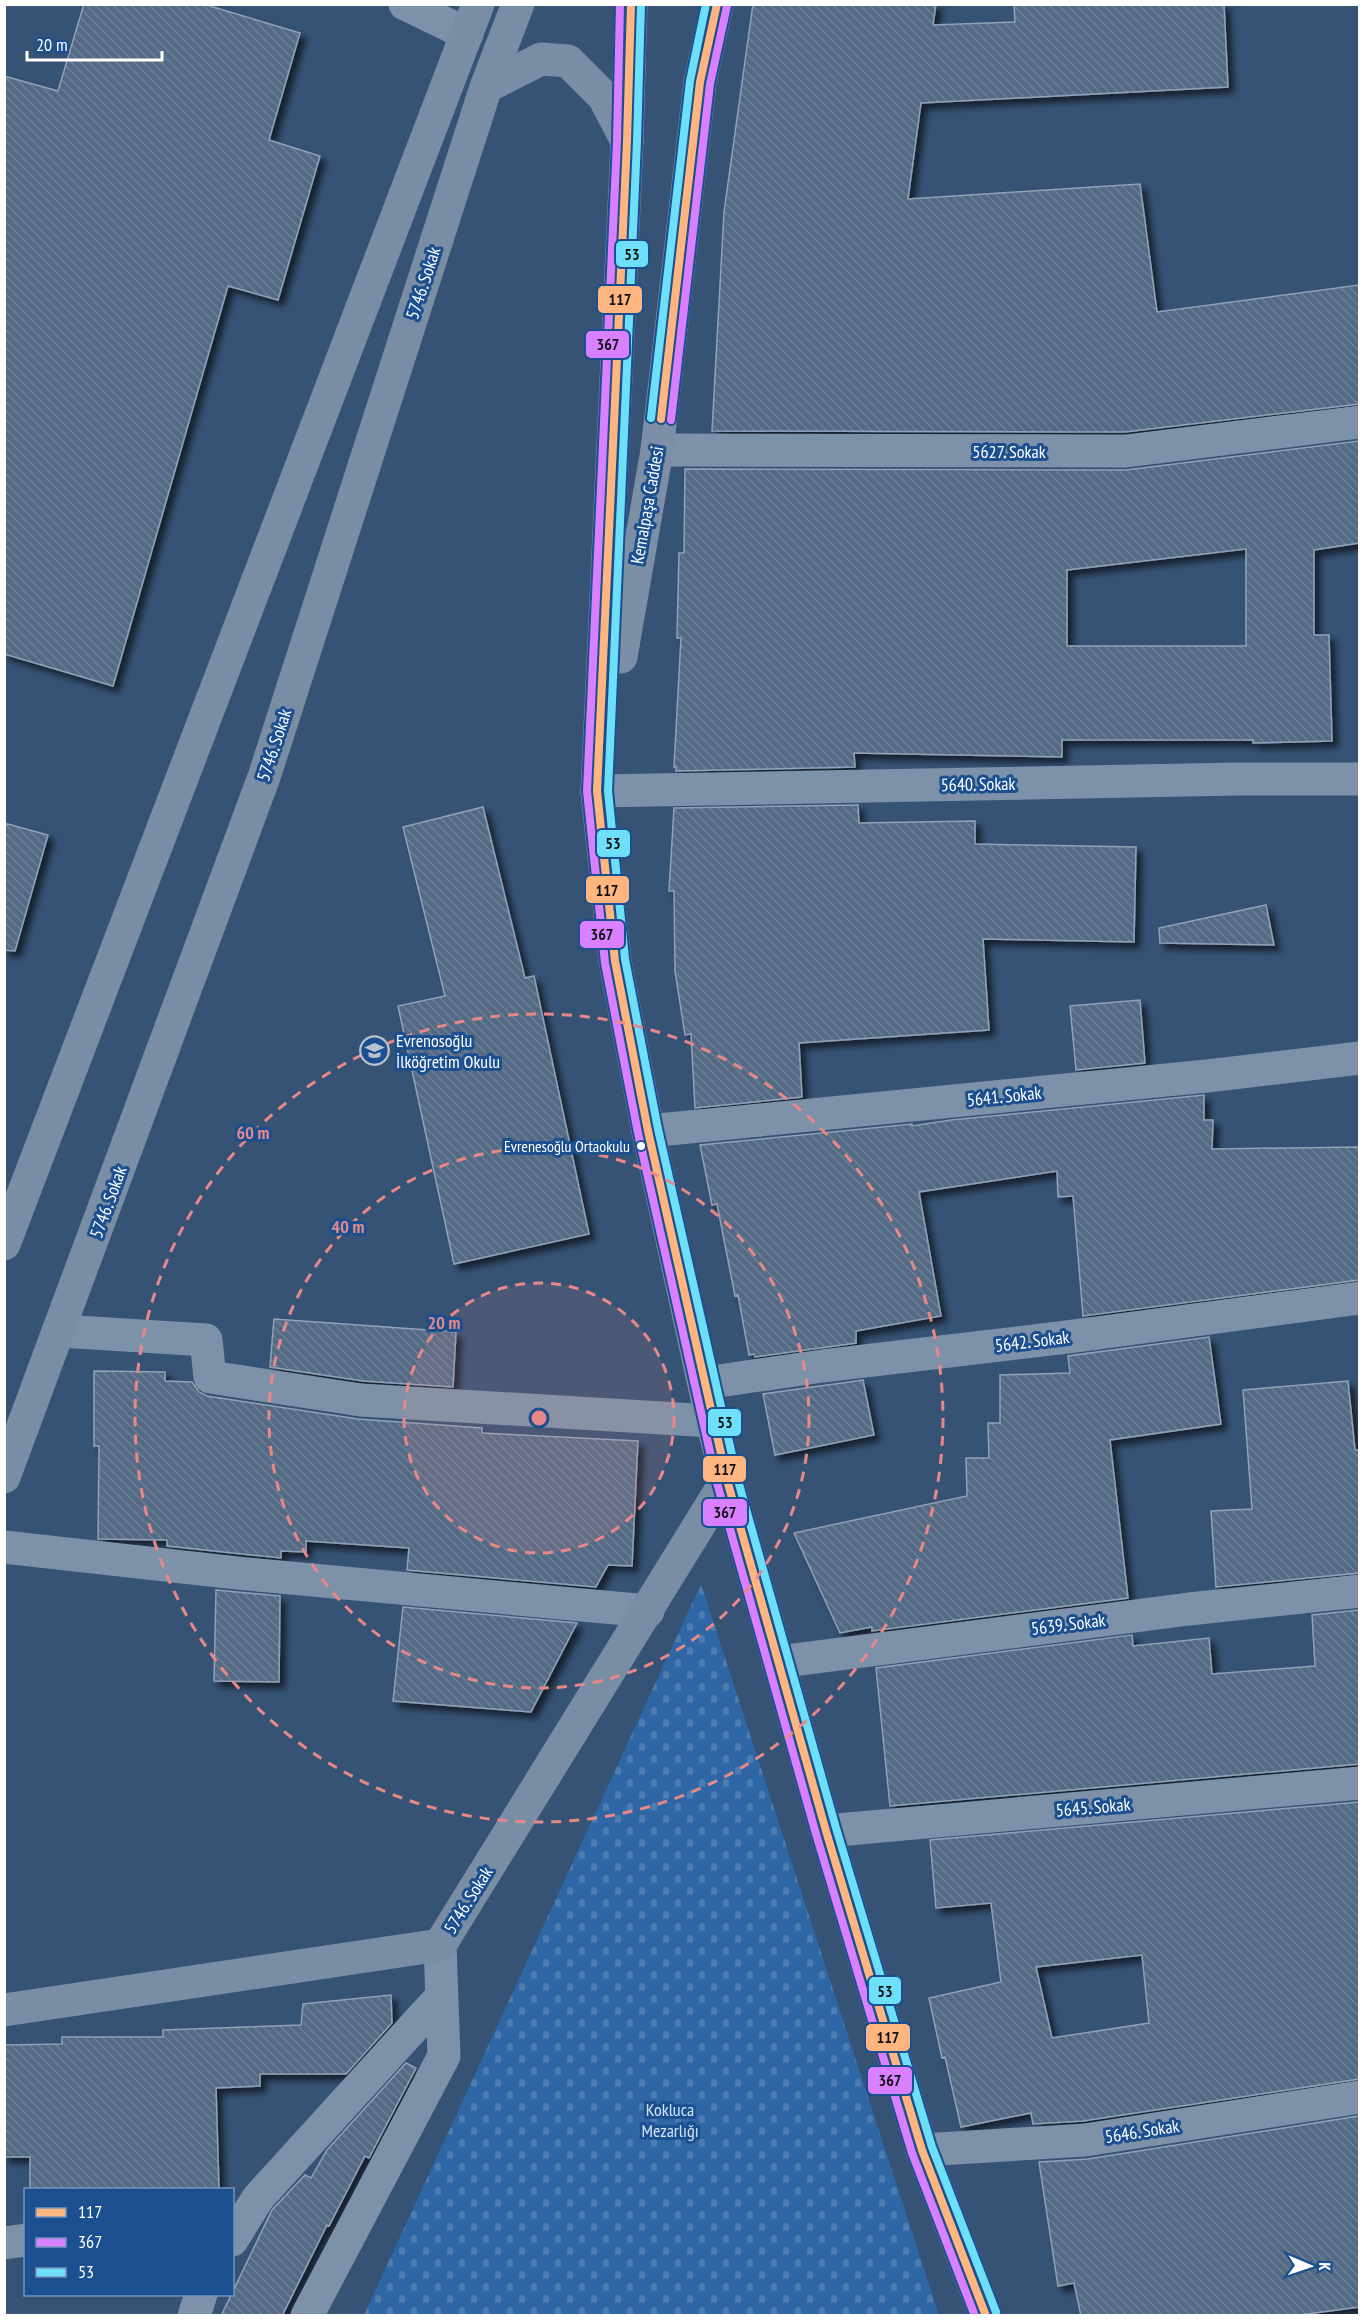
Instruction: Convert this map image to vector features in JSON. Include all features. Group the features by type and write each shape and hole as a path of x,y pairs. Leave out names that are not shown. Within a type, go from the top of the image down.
{"main road":[{"name":"5746. Sokak","path":"4,1477 60,1332 264,777 486,87 518,4"},
{"name":"Kemalpaşa Caddesi","path":"631,4 627,141 597,791 615,961 648,1131 712,1421 728,1480 826,1831 922,2150 986,2316"},
{"name":"Kemalpaşa Caddesi","path":"597,791 657,450 700,82 717,4"},
{"path":"4,1245 473,19"},
{"path":"486,87 541,59 568,61 604,97 627,141"},
{"name":"5746. Sokak","path":"4,2010 440,1945 728,1480"}],"street":[{"path":"405,4 473,19"},
{"name":"5627. Sokak","path":"657,450 1126,451 1359,422"},
{"name":"5640. Sokak","path":"597,791 1239,779 1359,779"},
{"name":"5641. Sokak","path":"648,1131 1207,1076 1359,1058"},
{"name":"5642. Sokak","path":"705,1383 1359,1298"},
{"path":"60,1332 206,1340 210,1377 361,1400 712,1421"},
{"path":"4,1547 249,1574 648,1611"},
{"name":"5639. Sokak","path":"778,1662 1189,1609 1359,1592"},
{"name":"5645. Sokak","path":"826,1831 1359,1783"},
{"path":"307,2316 444,2056 440,1945"},
{"path":"234,2234 245,2201 441,1997"},
{"name":"5646. Sokak","path":"922,2150 1085,2140 1359,2097"},
{"path":"4,2243 24,2240"},
{"path":"194,2316 201,2296"}],"green space":[{"name":"Kokluca Mezarlığı","path":"701,1584 939,2315 364,2315"}],"building":[{"path":"84,4 203,4 300,33 269,140 320,156 278,300 228,286 113,686 4,654 4,76 58,91"},
{"path":"753,4 936,4 933,25 1015,22 1014,4 1224,4 1228,87 921,103 908,199 1140,184 1157,312 1359,285 1359,404 1125,432 712,431 724,212"},
{"path":"1359,441 1359,543 1314,550 1314,635 1329,635 1332,741 1253,743 1253,740 1062,740 1062,757 854,753 855,767 676,771 674,767 681,638 677,638 679,553 684,553 685,469 1126,470","holes":["1246,549 1246,646 1067,646 1067,570"]},
{"path":"858,805 859,823 975,821 975,844 1136,847 1134,942 983,939 989,1030 799,1043 802,1097 695,1108 691,1034 685,1035 675,971 674,891 669,891 674,808"},
{"path":"483,807 525,978 534,976 589,1234 454,1264 398,1006 445,996 403,827"},
{"path":"4,823 48,835 15,951 4,950"},
{"path":"1266,905 1274,945 1160,943 1159,928"},
{"path":"1140,1000 1145,1063 1076,1070 1070,1006"},
{"path":"1204,1095 1204,1120 1213,1120 1212,1149 1359,1147 1359,1280 1083,1316 1073,1196 1058,1197 1057,1171 919,1192 941,1316 856,1331 856,1343 755,1357 754,1354 749,1355 717,1204 712,1205 700,1145 912,1124 912,1126 951,1120"},
{"path":"274,1319 456,1332 453,1387 363,1381 270,1367"},
{"path":"1209,1337 1221,1424 1110,1440 1128,1598 872,1631 872,1627 840,1633 794,1533 967,1496 966,1458 989,1458 988,1423 1000,1423 1000,1375 1070,1373 1068,1356"},
{"path":"94,1371 165,1372 165,1381 192,1382 199,1392 207,1396 358,1419 482,1428 482,1433 638,1441 632,1566 608,1565 596,1587 407,1570 409,1548 306,1541 306,1552 281,1551 281,1558 167,1546 167,1540 98,1539 99,1446 94,1446"},
{"path":"863,1380 874,1435 775,1455 763,1394"},
{"path":"1348,1381 1355,1450 1359,1450 1359,1573 1216,1587 1211,1511 1252,1509 1243,1390"},
{"path":"216,1590 280,1596 279,1682 214,1681"},
{"path":"403,1607 577,1623 531,1712 393,1701"},
{"path":"1359,1610 1359,1764 890,1806 876,1668 1132,1635 1133,1646 1209,1638 1212,1674 1315,1666 1312,1615"},
{"path":"1359,1802 1359,2079 1083,2121 1033,2124 1031,2113 961,2127 945,2057 942,2058 929,1998 1001,1982 991,1903 936,1908 930,1840","holes":["1142,1955 1149,2023 1052,2038 1036,1967"]},
{"path":"391,1995 392,2023 346,2074 260,2074 260,2086 216,2088 219,2188 30,2188 30,2157 4,2157 4,2045 62,2044 62,2037 163,2037 163,2030 301,2025 303,2004"},
{"path":"406,2063 416,2068 369,2158 365,2156 329,2226 327,2225 282,2316 221,2316 231,2296 234,2296 234,2289 272,2210 305,2175 311,2178 327,2150"},
{"path":"1359,2116 1359,2307 1292,2316 1081,2316 1074,2283 1058,2286 1039,2162 1088,2159"}],"transit line":[{"name":"367","path":"620,4 617,141 587,791 605,963 638,1133 717,1483 816,1834 912,2153 975,2316"},
{"name":"117","path":"631,4 627,141 597,791 615,961 648,1131 727,1480 826,1831 922,2150 986,2316"},
{"name":"53","path":"641,4 608,791 625,959 658,1129 737,1477 836,1828 932,2147 996,2312"},
{"name":"53","path":"651,418 690,81 706,4"},
{"name":"117","path":"661,419 700,82 717,4"},
{"name":"367","path":"671,420 710,84 727,6"}],"place":[{"name":"Evrenosoğlu İlköğretim Okulu","path":"375,1050"},
{"name":"Evrenesoğlu Ortaokulu","path":"641,1146"}]}
